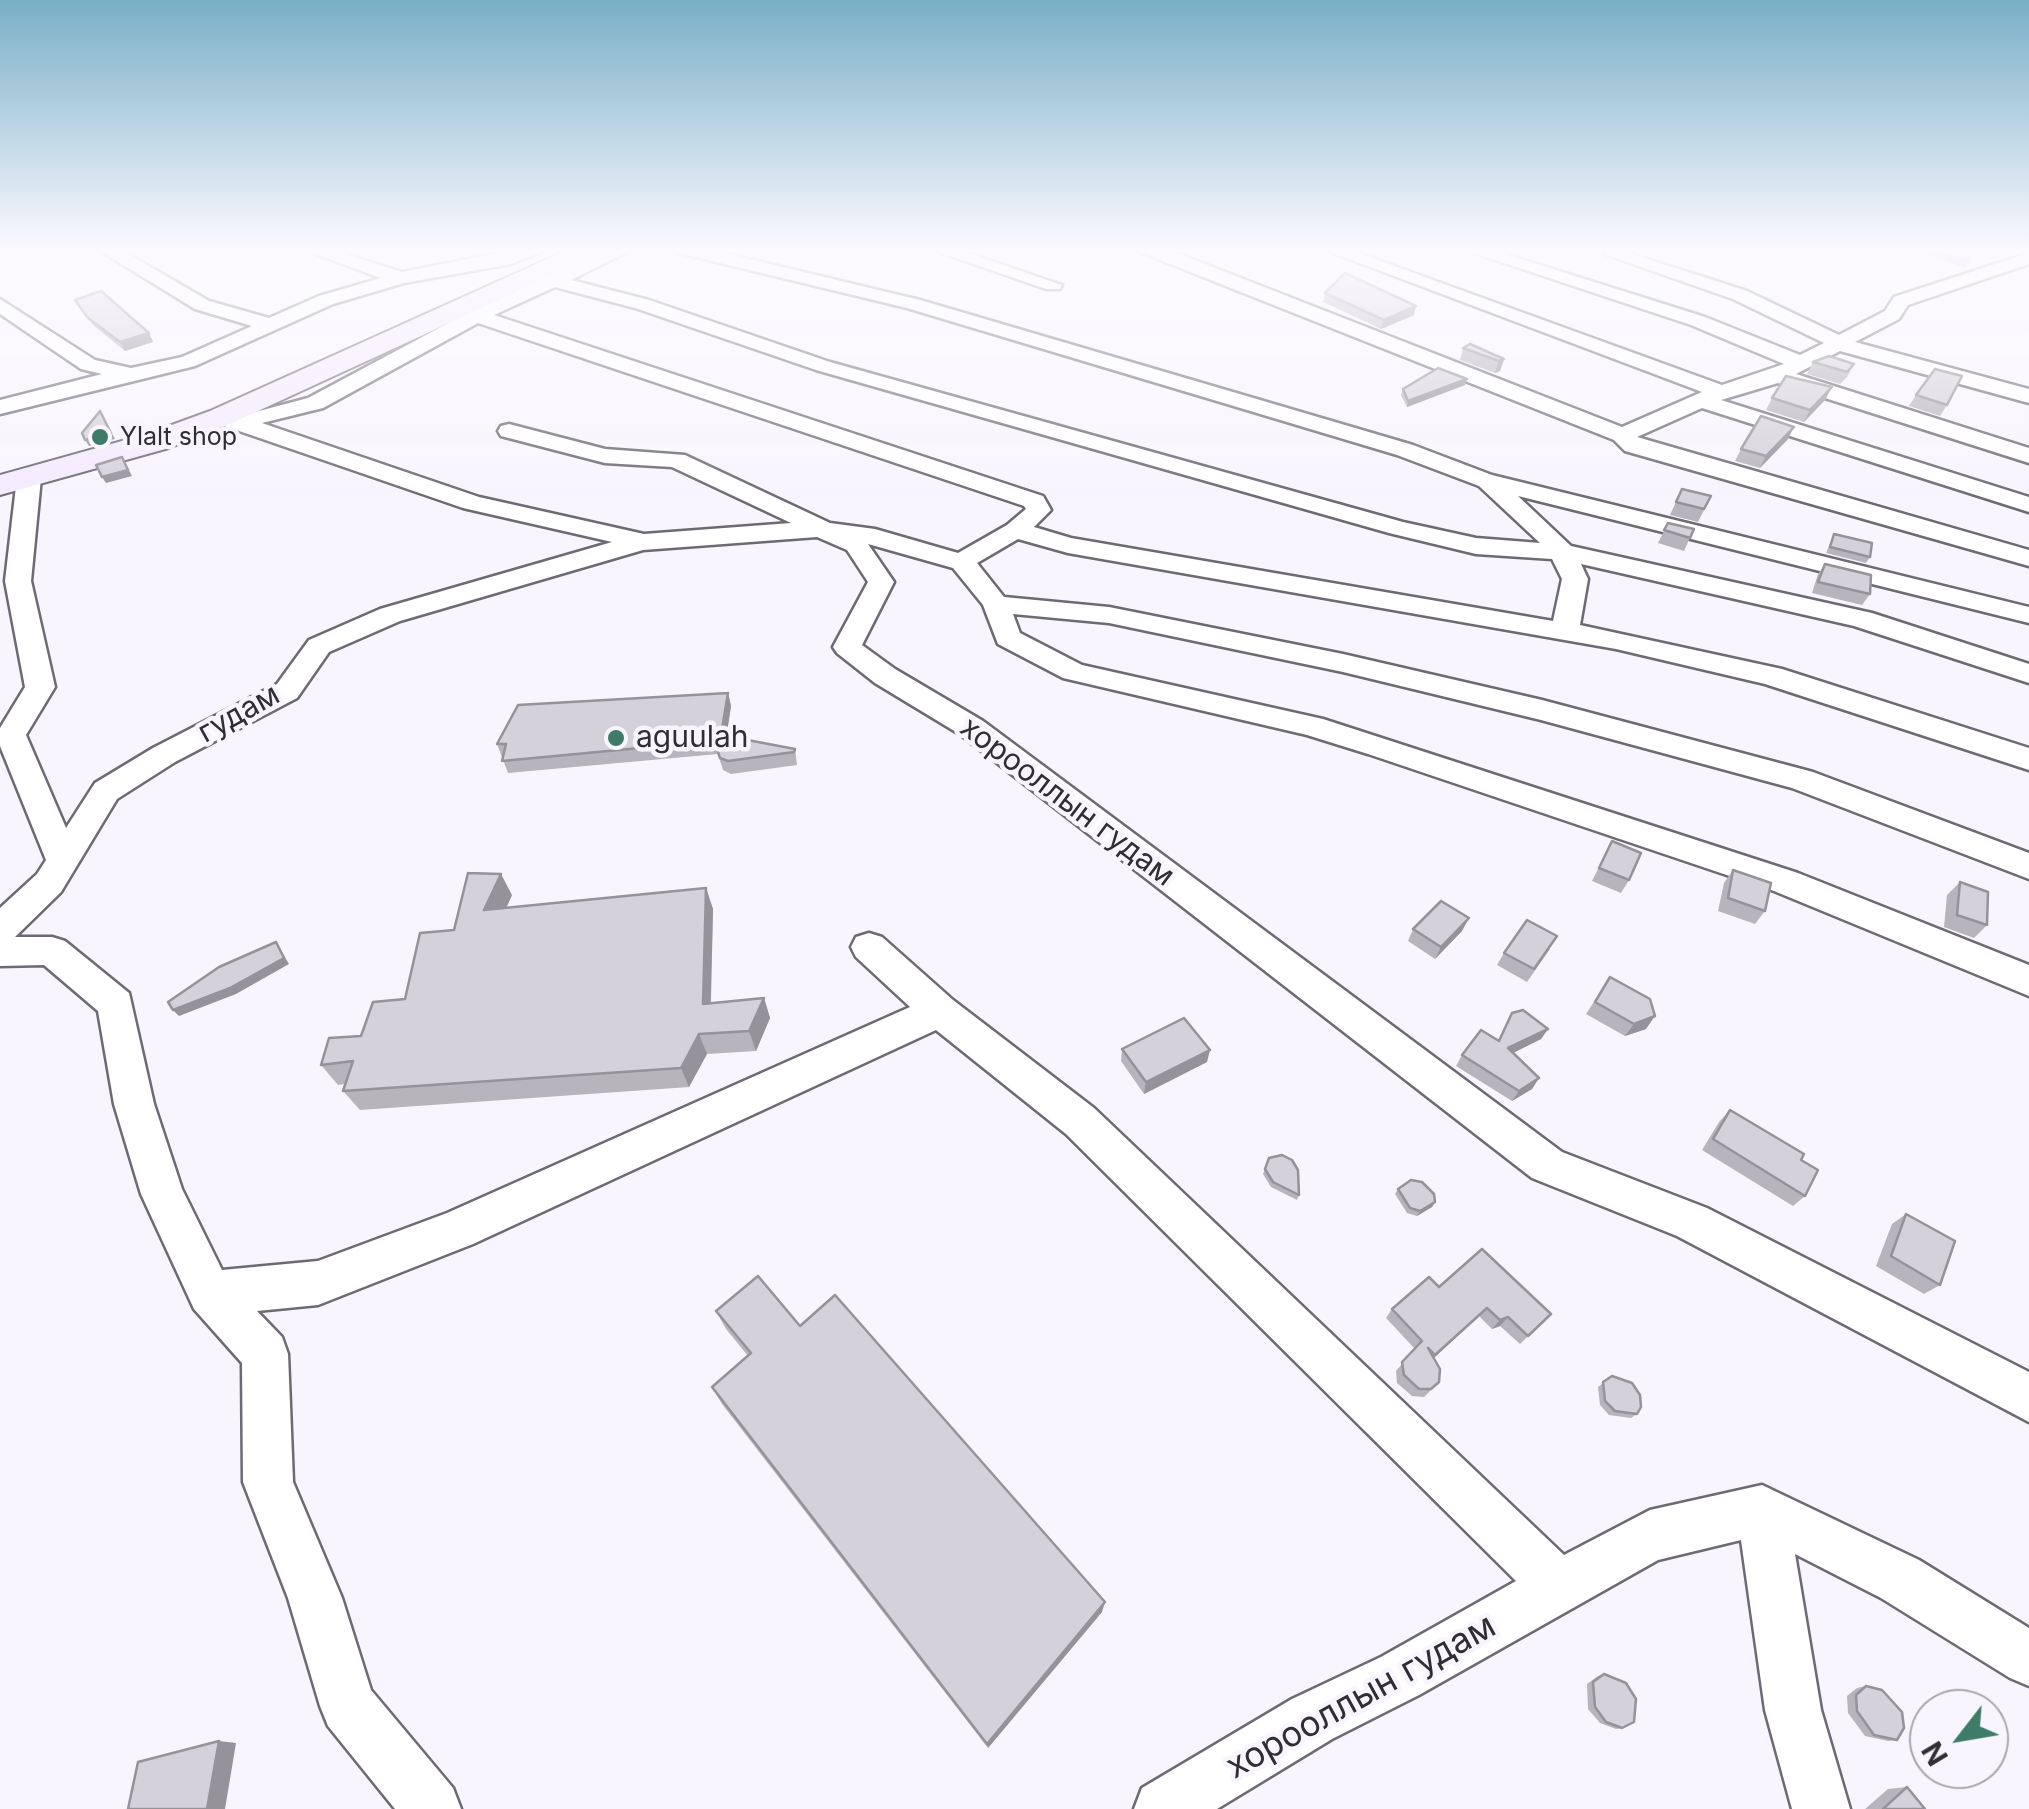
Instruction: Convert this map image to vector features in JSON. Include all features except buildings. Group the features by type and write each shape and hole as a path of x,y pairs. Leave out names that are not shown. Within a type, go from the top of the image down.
{"main road":[{"path":"0,485 231,421 423,332"}],"street":[{"path":"40,332 88,365 131,374"},
{"path":"0,407 188,362 253,332"},
{"path":"231,421 315,403 446,332"},
{"path":"526,332 1034,501 1038,510 1016,530 983,546 962,562"},
{"path":"725,332 824,366 1398,528 1476,546 1562,552 1862,619 2029,674"},
{"path":"1008,332 1405,450 1484,480 2029,614"},
{"path":"1362,332 1622,435 1633,446 2029,558"},
{"path":"1545,332 1711,397 2029,505"},
{"path":"1726,332 1800,362"},
{"path":"1818,332 1842,344 1945,376 2029,396"},
{"path":"1622,435 1711,397 1775,377 1862,332"},
{"path":"1775,377 1809,383 2029,456"},
{"path":"231,421 472,503 644,542 817,529 876,537 962,562 996,604 1008,638 1073,672 1312,726 1362,742 1786,882 2029,981"},
{"name":"хорооллын гудам","path":"509,431 605,456 678,460 856,546 882,582 847,647 986,739 1546,1164 1692,1222 2029,1398"},
{"path":"30,478 18,582 40,687 12,735 63,861"},
{"path":"1484,480 1502,491 1562,552 1575,579 1565,632"},
{"path":"1016,530 1068,545 1565,632 1772,676 2029,759"},
{"name":"гудам","path":"0,930 49,883 106,791 164,755 286,691 320,646 390,615 644,542"},
{"path":"996,604 1109,615 1343,663 1542,710 1802,780 2029,866"},
{"path":"869,948 940,1011 1080,1121 1559,1586"},
{"path":"0,952 52,951 116,1004 134,1104 162,1194 210,1293 265,1354 268,1482 314,1598 348,1706 432,1809"},
{"path":"210,1293 318,1283 458,1230 940,1011"},
{"path":"1762,1510 1900,1579 2029,1660"},
{"path":"1762,1510 1794,1710 1821,1809"},
{"name":"хорооллын гудам","path":"1163,1809 1312,1720 1400,1676 1650,1536 1762,1510"}],"place":[{"name":"Ylalt shop","path":"100,437"},
{"name":"aguulah","path":"616,738"}]}
